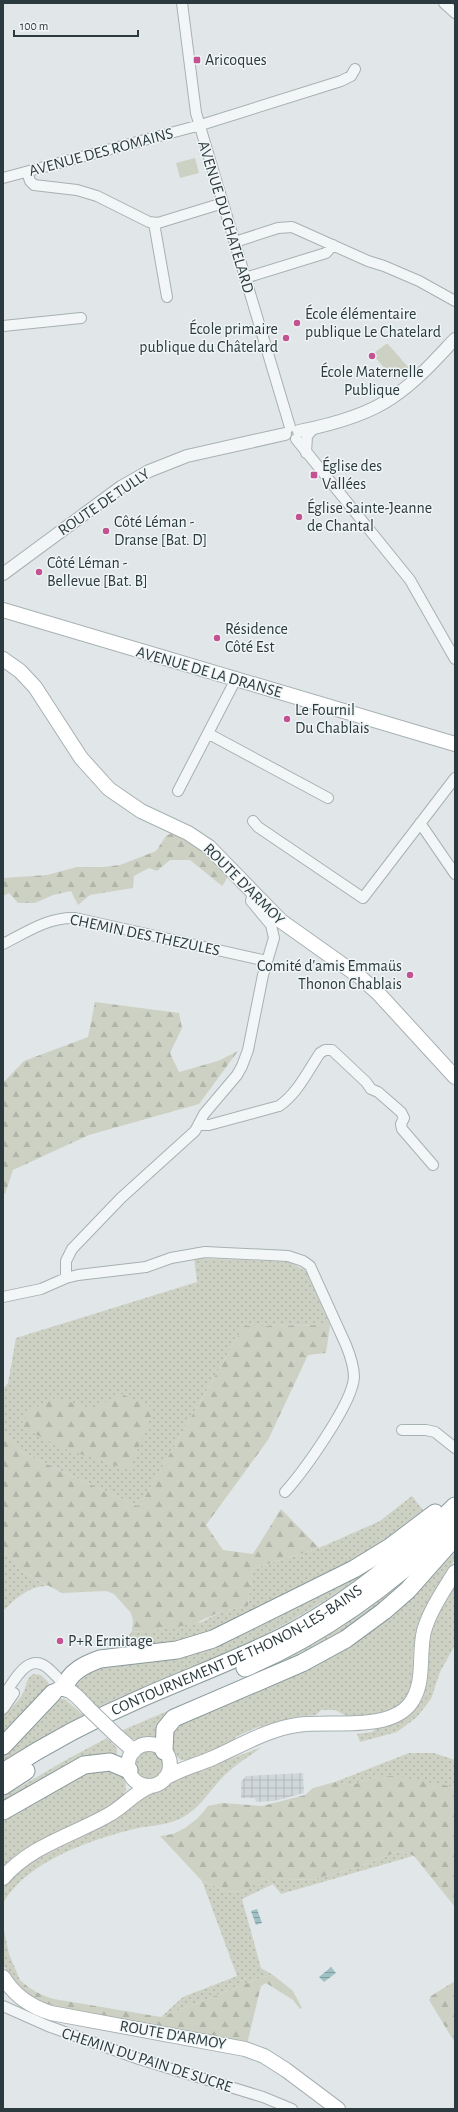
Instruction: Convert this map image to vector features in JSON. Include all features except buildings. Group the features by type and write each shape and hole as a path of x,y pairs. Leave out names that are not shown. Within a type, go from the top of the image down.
{"highway":[{"path":"3,1746 67,1682 72,1674 100,1659 177,1650 202,1644 225,1634 371,1559 455,1497"},
{"name":"CONTOURNEMENT DE THONON-LES-BAINS","path":"3,1772 87,1724 144,1696 249,1653 289,1634 321,1614 398,1560 455,1506"},
{"name":"CONTOURNEMENT DE THONON-LES-BAINS","path":"3,1786 104,1727 249,1666 305,1638 385,1585 455,1523"},
{"path":"166,1754 165,1729 174,1718 302,1663 346,1639 384,1611 408,1590 455,1536"},
{"path":"3,1811 84,1765 110,1762 130,1774"}],"main road":[{"name":"AVENUE DE LA DRANSE","path":"5,612 455,744"},
{"name":"ROUTE D'ARMOY","path":"3,659 20,671 35,687 81,758 105,786 141,811 202,842 221,858 289,928 374,989 455,1077"},
{"path":"3,1878 19,1862 32,1853 107,1816 165,1778 289,1726 315,1723 374,1722 395,1716 406,1708 414,1698 419,1686 422,1642 428,1620 455,1572"},
{"path":"59,1690 88,1708 134,1751"},
{"path":"120,1807 129,1791 130,1774 128,1761 134,1751 147,1745 156,1746 166,1754 184,1763 200,1763"},
{"path":"165,1778 169,1770 166,1754"},
{"path":"130,1774 142,1785 151,1786"},
{"name":"ROUTE D'ARMOY","path":"3,1977 22,1998 35,2007 51,2013 220,2042 254,2052 286,2070 338,2109"}],"street":[{"name":"AVENUE DU CHATELARD","path":"182,3 195,108 199,125 293,433 306,453 330,480 410,580 455,659"},
{"path":"444,3 455,13"},
{"name":"AVENUE DES ROMAINS","path":"3,178 199,125 335,83 347,78 355,69"},
{"path":"27,172 30,181 34,185 68,189 97,196 145,221 154,223 223,203"},
{"path":"154,223 167,297"},
{"path":"235,242 283,227 296,228 333,246 398,272 455,302"},
{"path":"245,278 326,253 333,246"},
{"path":"3,326 81,318"},
{"name":"ROUTE DE TULLY","path":"3,574 121,487 149,470 192,455 314,428 358,414 390,400 415,380 455,339"},
{"path":"306,453 307,436 314,428"},
{"path":"178,791 236,679"},
{"path":"208,734 328,798"},
{"path":"253,821 258,827 363,898 455,778"},
{"path":"420,823 455,874"},
{"path":"66,1278 66,1261 72,1249 103,1216 189,1137 199,1125 204,1114 237,1075 244,1061 267,961 274,941 274,932 271,925 252,903 254,893"},
{"name":"CHEMIN DES THEZULES","path":"3,944 49,920 75,918 267,961"},
{"path":"199,1125 209,1125 279,1106 294,1092 320,1053 325,1050 332,1050 366,1082 371,1089 378,1092 402,1112 404,1118 402,1129 433,1165"},
{"path":"3,1297 41,1289 66,1278 78,1275 146,1267 171,1258 205,1252 288,1256 303,1261 310,1266 346,1345 354,1378 348,1399 341,1411 298,1477 285,1492"},
{"path":"402,1430 426,1430 435,1432 455,1448"},
{"path":"3,1698 20,1672 30,1664 46,1666 61,1682 59,1690"},
{"path":"3,1709 25,1676 34,1670 44,1672 59,1690"},
{"name":"CHEMIN DU PAIN DE SUCRE","path":"3,2006 42,2024 132,2057 292,2109"}],"shaded area":[{"path":"303,1773 304,1793 274,1801 256,1802 255,1798 241,1798 241,1782 246,1776"}],"green space":[{"path":"195,158 199,173 180,178 176,163"},
{"path":"388,344 408,367 408,370 396,379 394,379 374,356 374,353"},
{"path":"174,832 200,847 229,875 222,886 190,860 170,860 157,871 149,868 134,876 133,888 90,895 78,905 71,891 53,895 35,903 18,903 9,893 3,896 3,878 47,875 77,867 103,867 120,865 156,851 166,836"},
{"path":"95,1002 179,1013 182,1028 170,1053 179,1072 218,1061 238,1051 199,1104 89,1135 13,1170 5,1194 3,1193 3,1083 24,1061 88,1037"},
{"path":"194,1258 289,1262 306,1271 330,1325 244,1326 139,1507 21,1452 3,1429 3,1389 8,1383 16,1338 197,1282"},
{"path":"330,1325 326,1353 308,1355 268,1440 206,1525 223,1550 253,1554 281,1509 319,1548 252,1569 248,1606 222,1611 194,1624 146,1632 132,1631 133,1621 131,1613 114,1594 106,1591 62,1593 21,1571 14,1560 3,1551 3,1429 21,1452 139,1507 244,1326"},
{"path":"119,1393 154,1408 130,1470 58,1447 20,1425 33,1409 55,1398 95,1409"},
{"path":"412,1496 423,1510 372,1549 335,1570 196,1640 119,1650 132,1631 146,1632 202,1622 222,1611 248,1606 252,1569 319,1548 380,1521"},
{"path":"3,1551 14,1560 21,1571 48,1586 41,1586 29,1590 3,1611"},
{"path":"455,1552 455,1559 420,1621 414,1645 413,1658 417,1668 413,1688 403,1704 386,1714 350,1718 335,1710 321,1710 316,1715 295,1717 255,1728 236,1737 226,1747 191,1760 181,1760 171,1752 172,1727 298,1672 429,1579"},
{"path":"391,1554 359,1577 293,1620 218,1657 96,1708 75,1686 75,1682 90,1667 165,1656"},
{"path":"417,1572 333,1643 178,1712 160,1742 129,1739 121,1731 242,1680 282,1661 351,1620"},
{"path":"455,1583 455,1645 440,1672 431,1699 417,1717 397,1732 360,1742 357,1734 372,1732 381,1725 402,1717 430,1630"},
{"path":"33,1674 41,1675 48,1682 49,1687 3,1735 3,1716 20,1698 28,1680"},
{"path":"59,1698 65,1699 83,1715 3,1761 3,1751"},
{"path":"107,1738 117,1748 117,1760 3,1807 3,1797 64,1761"},
{"path":"262,1747 230,1770 200,1804 185,1816 168,1823 138,1828 101,1838 63,1854 45,1863 28,1875 14,1888 3,1903 3,1890 9,1880 19,1870 33,1860 66,1842 109,1823 121,1812 162,1786 221,1759 227,1760"},
{"path":"149,1750 160,1754 164,1765 160,1776 149,1780 138,1776 134,1765 138,1754"},
{"path":"409,1753 434,1753 455,1760 455,1787 377,1777 351,1785 335,1782"},
{"path":"104,1769 125,1777 126,1790 118,1802 3,1870 3,1819 77,1776"},
{"path":"394,1776 455,1787 455,1907 414,1856 399,1851 362,1866 310,1880 265,1878 242,1892 227,1891 202,1881 160,1836 173,1834 185,1828 198,1818 208,1806 222,1803 262,1806 305,1795 313,1788 335,1782 351,1785 377,1777"},
{"path":"399,1851 413,1856 281,1894 273,1884 242,1899 261,1968 273,1975 263,1977 161,2017 183,1997 237,1976 202,1881 227,1891 241,1892 265,1878 310,1880 362,1866"},
{"path":"3,1925 9,1954 20,1980 15,1985 3,1964"},
{"path":"273,1975 293,1991 302,2008 300,2009 293,2000 266,1983 261,1986 247,2044 40,2004 15,1985 20,1980 36,1992 54,1999 161,2017 263,1977"},
{"path":"455,1981 455,2043 429,2000 431,1996"}],"water":[{"path":"257,1909 262,1923 256,1925 251,1911"},
{"path":"331,1967 336,1973 324,1982 319,1977"}],"place":[{"name":"Aricoques","path":"197,60"},
{"name":"École élémentaire publique Le Chatelard","path":"297,323"},
{"name":"École primaire publique du Châtelard","path":"286,338"},
{"name":"École Maternelle Publique","path":"372,356"},
{"name":"Église des Vallées","path":"314,475"},
{"name":"Église Sainte-Jeanne de Chantal","path":"299,517"},
{"name":"Côté Léman - Dranse [Bat. D]","path":"106,531"},
{"name":"Côté Léman - Bellevue [Bat. B]","path":"39,572"},
{"name":"Résidence Côté Est","path":"217,638"},
{"name":"Le Fournil Du Chablais","path":"287,719"},
{"name":"Comité d'amis Emmaüs Thonon Chablais","path":"410,975"},
{"name":"P+R Ermitage","path":"60,1641"}]}
